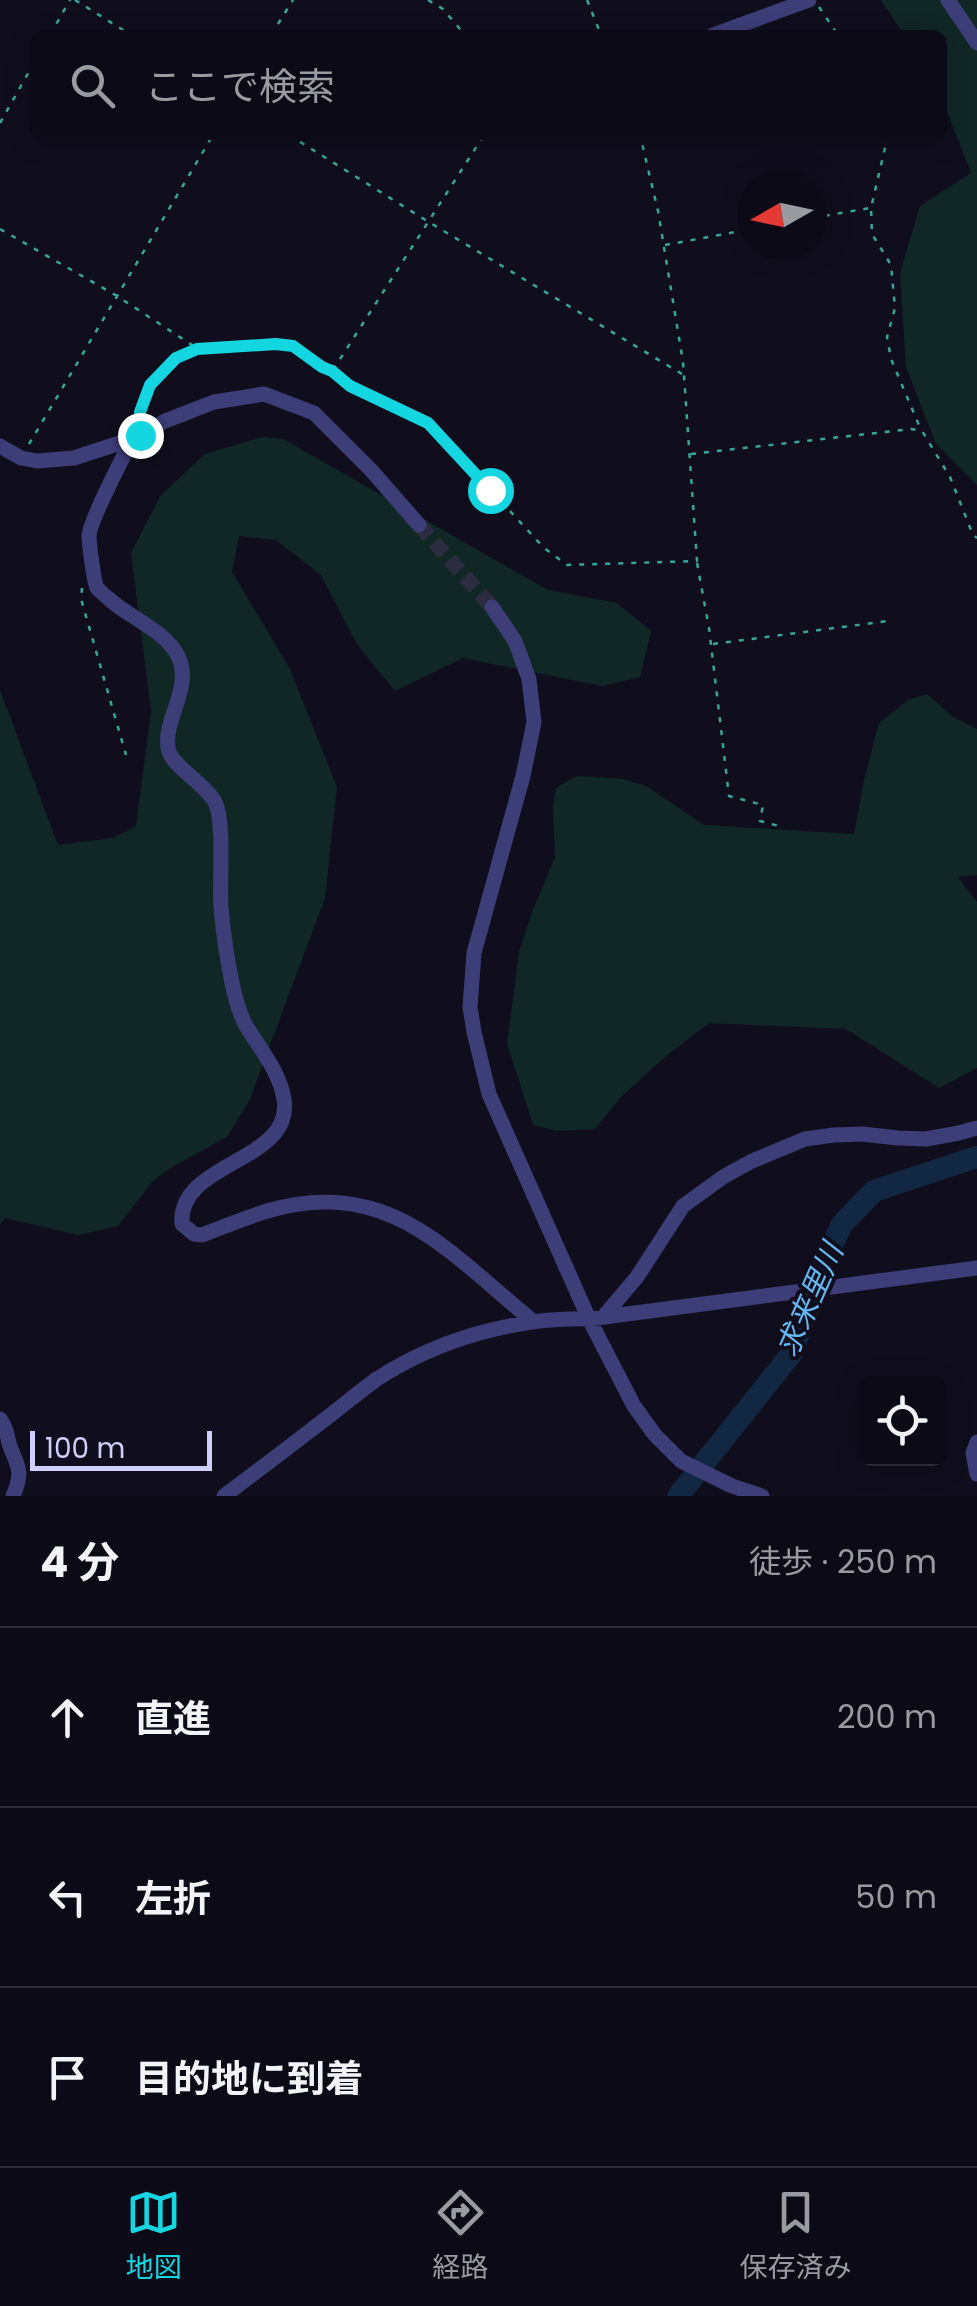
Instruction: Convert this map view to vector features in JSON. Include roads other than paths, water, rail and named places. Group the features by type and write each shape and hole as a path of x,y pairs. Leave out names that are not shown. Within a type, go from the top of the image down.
{"street":[{"path":"726,30 812,0"},
{"path":"948,0 977,42"},
{"path":"0,455 47,461 74,458 136,437 165,420 214,402 264,394 314,413 420,526"},
{"path":"136,437 88,532 97,588 168,643 179,658 183,684 173,714 170,756 201,784 216,804 221,909 232,984 246,1026 280,1080 284,1103 284,1118 274,1134 188,1194 180,1210 182,1224 202,1235 269,1210 308,1204 366,1206 427,1233 534,1322"},
{"path":"0,446 21,458"},
{"path":"492,607 514,641 528,679 534,722 524,776 474,954 470,1007 489,1094 597,1318 634,1406 681,1461 762,1496"},
{"path":"597,1318 637,1277 683,1206 752,1162 805,1139 862,1134 926,1138 977,1128"},
{"path":"224,1496 376,1380 462,1340 496,1329 977,1268"},
{"path":"0,1419 8,1430 20,1478 13,1496"},
{"path":"977,1442 973,1453 977,1474"}],"waterway":[{"name":"求来里川","path":"678,1496 792,1353 823,1264 842,1224 874,1191 977,1157"}],"tunnel":[{"path":"419,525 492,607"}]}
